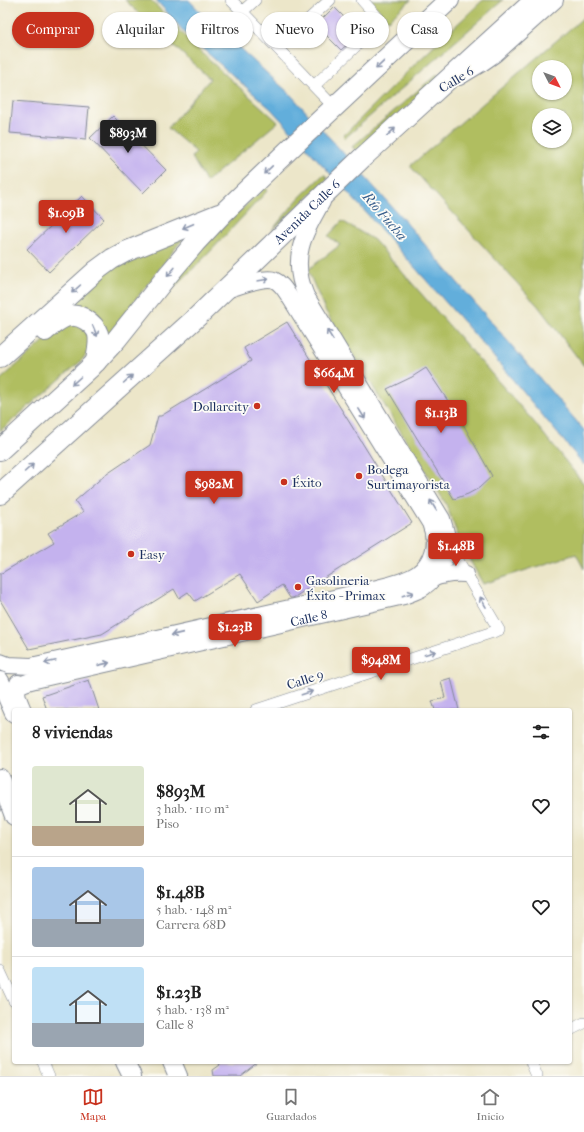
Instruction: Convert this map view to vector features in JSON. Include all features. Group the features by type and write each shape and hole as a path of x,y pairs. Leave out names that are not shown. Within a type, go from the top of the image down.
{"highway":[{"path":"0,450 96,362 116,340 168,275 224,212 449,0"},
{"name":"Avenida Calle 6","path":"0,494 183,330 331,187 535,0"},
{"path":"0,357 97,270 112,259 224,212"},
{"path":"0,371 56,322 69,316 77,315 84,318 95,327 98,334 99,343 96,362"}],"main road":[{"path":"0,681 16,703"},
{"path":"0,778 12,811"},
{"path":"126,1064 132,1076"},
{"path":"173,1064 178,1076"}],"street":[{"path":"231,0 242,12 255,0"},
{"path":"317,12 330,0"},
{"path":"314,86 381,21 362,0"},
{"name":"Calle 6","path":"432,93 502,40 547,0"},
{"name":"Calle 6","path":"432,93 505,46 555,0"},
{"path":"253,23 261,32"},
{"path":"277,48 314,86 329,112"},
{"path":"331,187 306,230 301,245 298,266 302,289 442,519 445,526 447,541"},
{"path":"226,290 266,279 272,279 285,290 432,527 447,541 466,574 448,574 432,579"},
{"name":"Calle 8","path":"0,662 8,665 31,666 218,625 396,583 415,576 428,562 433,552 434,545 432,527"},
{"name":"Calle 8","path":"16,703 25,682 404,596 416,592 432,579 439,570 444,558 447,541"},
{"name":"Calle 9","path":"262,708 499,630 466,574"},
{"path":"16,703 22,675 31,666"},
{"path":"0,971 12,997"},
{"path":"572,1029 584,1023"},
{"path":"44,1064 49,1076"},
{"path":"532,1064 537,1076"}],"green space":[{"path":"125,0 151,0 162,12 137,12"},
{"path":"370,0 411,0 389,19 389,12 381,12"},
{"path":"483,0 503,0 452,45 452,29"},
{"path":"584,17 584,366 538,306 410,166 532,62 532,100 572,100 572,60 534,60"},
{"path":"178,29 186,37 186,48 197,48 278,122 206,182 192,157 196,152 168,128 210,79 176,48 178,48"},
{"path":"432,48 448,48 345,138 343,136"},
{"path":"437,74 439,77 358,152 352,147"},
{"path":"324,174 328,179 272,230 300,197"},
{"path":"264,188 267,189 267,191 208,254 158,303 178,269"},
{"path":"342,221 374,240 534,422 584,484 584,569 576,554 483,584 461,544 446,504 325,310 309,273 308,270 310,268 340,245 328,236"},
{"path":"188,232 106,338 69,309 114,265"},
{"path":"70,322 92,333 91,349 80,362 0,431 0,380 61,326"}],"water":[{"path":"156,0 189,0 200,12 186,12 186,34 178,25 178,12 167,12"},
{"name":"Río Fucha","path":"202,48 239,48 290,94 403,219 584,430 584,465 482,343 361,207 271,109"}],"building":[{"path":"334,7 339,12 336,12 336,45 328,37 328,13"},
{"path":"13,101 89,107 86,139 10,133"},
{"path":"113,116 166,170 143,193 90,138"},
{"path":"82,196 104,219 49,272 27,249"},
{"path":"287,322 412,523 293,598 290,598 282,585 258,601 240,574 195,601 188,592 179,598 174,589 102,634 29,649 0,600 0,574 54,542 48,533 83,512 75,501 104,476 150,445 158,416 161,416 251,361 244,348"},
{"path":"426,368 462,422 492,476 479,488 454,499 387,389 412,377"},
{"path":"451,678 458,708 434,708 432,701 445,698 441,681"},
{"path":"89,680 98,708 46,708 42,696"},
{"path":"255,1064 240,1076 214,1076 213,1070 220,1065"}],"place":[{"name":"Dollarcity","path":"257,406"},
{"name":"Bodega Surtimayorista","path":"359,476"},
{"name":"Éxito","path":"284,482"},
{"name":"Easy","path":"131,554"},
{"name":"Gasolineria Éxito - Primax","path":"298,587"}]}
